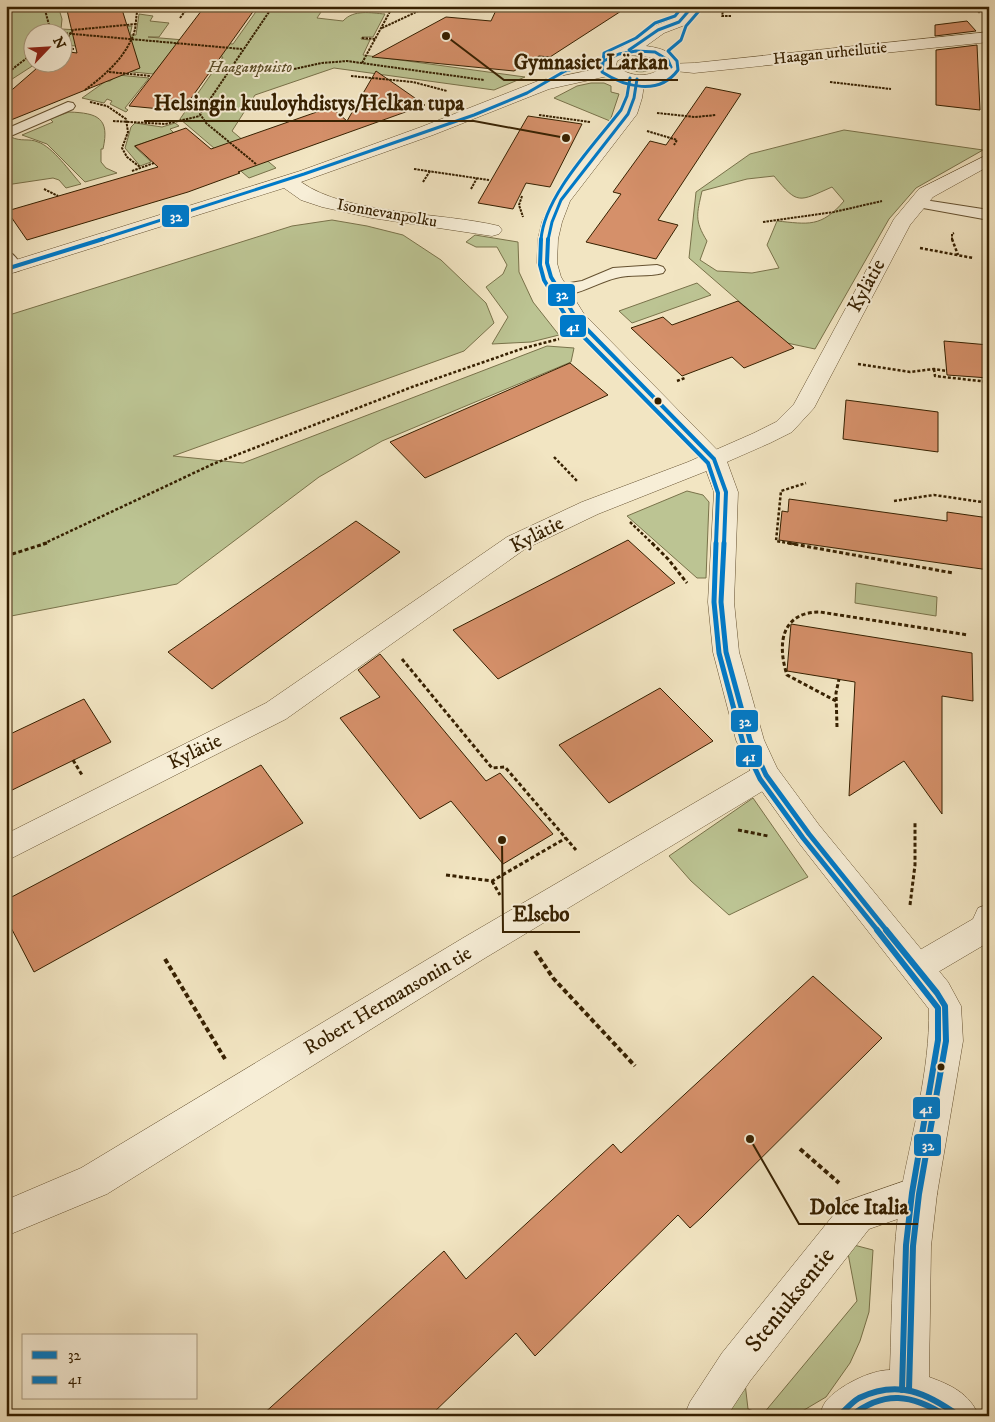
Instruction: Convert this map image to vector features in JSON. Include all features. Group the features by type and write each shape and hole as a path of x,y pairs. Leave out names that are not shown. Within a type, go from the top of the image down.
{"street":[{"path":"658,53 662,46 675,35 679,22 693,6"},
{"path":"610,65 614,55 629,50 658,30 679,22"},
{"name":"Haagan urheilutie","path":"671,67 694,68 989,37"},
{"path":"610,65 626,78 637,79 663,75 671,67 666,57 658,53 629,50"},
{"path":"9,264 283,182 427,131 536,89 610,65"},
{"path":"637,79 634,98 628,114 562,200 552,222 547,262 558,290 576,318 714,460 726,492 721,602 726,652 750,740 766,775 808,834 918,968 945,1006 946,1041 919,1194 913,1246 909,1390"},
{"name":"Kylätie","path":"6,848 276,711 516,543 590,508 714,460 784,427 803,408 901,223 916,203 926,193 989,159"},
{"name":"Isonnevanpolku","path":"283,182 308,196 322,201 372,212 492,230"},
{"name":"Robert Hermansonin tie","path":"6,1218 94,1181 466,953 766,775"},
{"path":"918,968 985,928 989,918"},
{"name":"Steniuksentie","path":"704,1416 736,1367 857,1215 919,1194"},
{"path":"839,1416 858,1399 883,1390 909,1390 937,1400 959,1416"}],"lane":[{"path":"6,134 70,103"},
{"path":"916,203 989,215"},
{"path":"558,290 586,285 613,273 657,270"}],"path":[{"path":"44,6 48,22"},
{"path":"70,103 108,72 132,40 139,6"},
{"path":"180,18 189,6"},
{"path":"200,116 202,109 228,70 274,6"},
{"path":"345,6 344,8 390,11"},
{"path":"362,64 393,6"},
{"path":"381,28 429,6"},
{"path":"712,6 722,11 722,16 731,16"},
{"path":"72,31 81,28 136,24"},
{"path":"72,34 243,50"},
{"path":"362,38 375,39"},
{"path":"6,74 22,62"},
{"path":"228,70 271,72 334,62 514,84 536,89"},
{"path":"108,72 151,76"},
{"path":"351,76 413,82 447,92"},
{"path":"830,82 891,89"},
{"path":"70,103 107,106 126,119 128,132 122,148 127,156 140,167"},
{"path":"656,113 695,117 716,115"},
{"path":"536,114 598,123"},
{"path":"113,121 126,119 162,124 183,118 200,116 283,182"},
{"path":"640,129 677,140 674,145"},
{"path":"132,170 154,163"},
{"path":"414,169 488,180"},
{"path":"423,182 430,171"},
{"path":"471,190 477,178"},
{"path":"44,189 58,196"},
{"path":"763,222 834,212 882,201 916,203"},
{"path":"952,234 952,243 958,255"},
{"path":"923,249 973,258"},
{"path":"6,556 51,542 213,464 412,387 524,348 566,337"},
{"path":"875,365 910,372 934,369 947,370"},
{"path":"934,369 935,376 989,382"},
{"path":"554,457 568,472"},
{"path":"806,483 781,491 776,541 953,573"},
{"path":"894,501 934,495 989,503"},
{"path":"626,517 668,559 687,583"},
{"path":"836,701 787,675 782,661 784,634 787,624 802,614 820,612 968,635"},
{"path":"401,658 492,768 505,767 598,875"},
{"path":"837,727 836,701 839,679"},
{"path":"913,892 915,821"},
{"path":"446,875 492,880 566,838"},
{"path":"165,958 244,1089"},
{"path":"553,978 635,1066"},
{"path":"800,1149 846,1189"}],"green space":[{"name":"Haaganpuisto","path":"6,6 58,6 62,22 22,22 23,72 6,83"},
{"name":"Haaganpuisto","path":"260,6 325,6 317,18 343,21 357,13 385,14 373,37 362,37 361,39 370,40 363,55 525,77 494,90 334,68 255,95 232,131 276,168 249,178 180,119 223,57 220,57 216,63 166,58 153,74 122,71 100,49 72,46 72,30 132,26 130,35 136,35 139,14 153,16 150,21 169,23 159,37 148,37 233,44"},
{"path":"639,56 653,60 656,65 649,70 640,72 631,70 623,65 625,60"},
{"path":"118,75 149,78 125,108 128,110 126,112 110,104 112,101 107,99 104,103 82,98 106,81 110,81"},
{"path":"604,83 611,86 611,92 619,94 610,121 554,98 577,86"},
{"path":"69,112 88,114 100,119 105,130 103,149 101,149 101,162 106,168 117,173 85,182 47,144 22,135 53,122 50,119"},
{"path":"135,123 162,127 175,123 179,126 170,129 174,133 134,146 151,162 140,166 125,148 131,127"},
{"path":"844,130 983,150 916,188 889,219 815,349 787,343 689,258 696,192 750,154","holes":["774,176 788,192 799,198 812,196 832,187 844,201 836,210 821,220 806,223 777,221 767,245 779,268 752,273 717,271 700,260 707,241 698,222 702,191 747,179"]},
{"path":"11,137 35,141 50,149 81,184 66,188 59,180 53,178 6,185 6,139"},
{"path":"332,220 403,235 441,260 486,303 494,323 464,351 173,456 243,463 547,346 574,348 571,362 382,441 319,477 177,584 6,617 6,316 292,226"},
{"path":"475,235 518,242 519,272 533,302 559,335 531,342 492,344 508,317 486,287 503,274 507,265 497,247 476,247 466,242"},
{"path":"697,283 711,295 632,323 619,311"},
{"path":"687,491 703,495 709,502 706,578 697,578 627,516"},
{"path":"856,583 937,597 936,616 855,603"},
{"path":"753,798 808,877 729,915 691,881 669,856"},
{"path":"850,1244 873,1250 869,1312 860,1341 850,1363 826,1397 794,1416 712,1416 745,1383 748,1409 763,1414 857,1301 847,1248"}],"building":[{"path":"66,6 121,6 140,68 6,122 6,95 32,72 72,72 72,52 77,53 72,32 72,22 70,22"},
{"path":"205,6 257,6 182,111 129,106"},
{"path":"498,6 629,6 550,57 539,56 514,71 372,57 446,17 491,21"},
{"path":"967,21 976,31 935,36 935,25"},
{"path":"977,45 980,110 936,105 936,50"},
{"path":"376,71 425,105 238,172 240,173 188,192 27,240 7,211 158,167 135,146 186,128 211,149 331,107 347,121"},
{"path":"706,87 741,94 658,220 678,225 656,259 586,242 621,194 613,192 650,141 666,145"},
{"path":"528,116 582,124 550,187 526,183 513,209 478,203"},
{"path":"738,301 794,348 744,368 732,357 682,376 631,328 663,317 672,325"},
{"path":"944,341 989,345 989,378 947,375"},
{"path":"570,363 608,395 425,478 390,442"},
{"path":"846,400 938,412 938,452 843,439"},
{"path":"789,499 947,521 947,512 989,518 989,570 779,540 782,511 788,512"},
{"path":"356,521 400,552 212,689 168,652"},
{"path":"628,540 675,583 498,679 453,630"},
{"path":"791,624 972,653 973,701 942,696 942,814 904,761 849,796 855,682 787,671"},
{"path":"380,654 486,781 500,773 553,834 503,864 451,801 420,819 340,718 380,697 358,670"},
{"path":"660,688 713,741 609,803 559,745"},
{"path":"84,699 111,742 6,793 6,736"},
{"path":"261,765 303,823 34,972 6,918 6,900"},
{"path":"813,976 882,1038 690,1228 678,1215 535,1356 516,1333 430,1416 261,1416 444,1251 466,1279 613,1144 621,1153"}],"transit line":[{"name":"41","path":"683,6 675,16 655,23 636,38 604,53 602,72 616,81 632,86 647,87 661,84 672,78 678,70 677,61 668,51 681,40 686,26 699,11"},
{"name":"32","path":"629,50 658,30 679,22 693,6"},
{"name":"32","path":"6,269 205,207 353,158 492,108 543,85 565,71 599,63 619,54 636,51 655,52 668,60 671,67"},
{"name":"41","path":"630,78 627,96 621,110 554,197 541,237 540,265 544,280 570,323 708,463 718,493 714,602 719,653 743,743 760,779 803,838 938,1008 938,1040 912,1193 906,1245 902,1390"},
{"name":"32","path":"637,79 634,98 628,114 561,200 552,222 548,239 547,263 551,277 576,318 714,459 726,492 721,602 726,652 750,740 766,775 809,834 937,993 945,1006 946,1041 919,1194 913,1246 909,1390"},
{"name":"32","path":"839,1416 858,1399 883,1390 909,1390 937,1400 959,1416"},
{"name":"41","path":"851,1416 862,1407 874,1401 898,1397 922,1402 946,1416"}],"place":[{"name":"Gymnasiet Lärkan","path":"446,36"},
{"name":"Helsingin kuuloyhdistys/Helkan tupa","path":"566,138"},
{"name":"Elsebo","path":"502,840"},
{"name":"Dolce Italia","path":"750,1139"}]}
